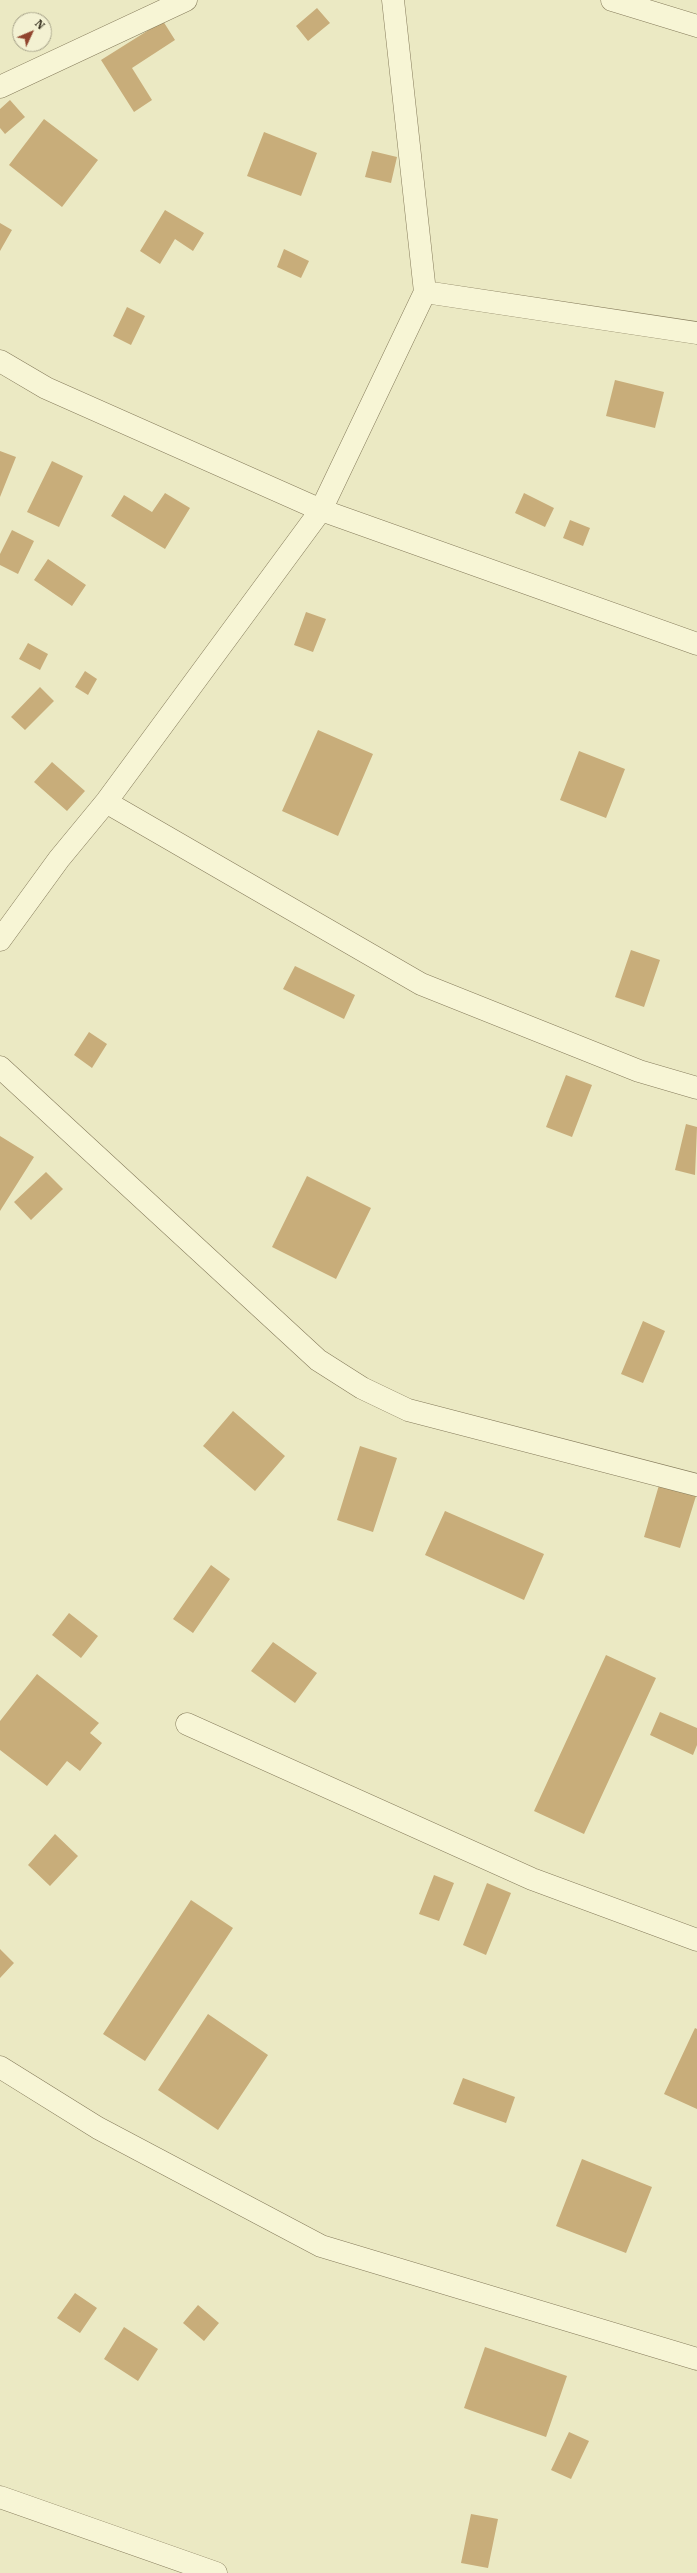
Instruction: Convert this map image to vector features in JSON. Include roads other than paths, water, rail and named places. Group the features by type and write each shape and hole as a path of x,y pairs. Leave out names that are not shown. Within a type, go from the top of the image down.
{"street":[{"path":"0,87 186,0"},
{"path":"0,940 106,802 321,510 425,292 393,0"},
{"path":"612,0 697,26"},
{"path":"425,292 697,333"},
{"path":"0,360 46,388 321,510 697,644"},
{"path":"106,802 421,984 639,1071 697,1088"},
{"path":"0,1067 318,1360 362,1388 408,1410 697,1485"},
{"path":"187,1724 532,1879 697,1940"},
{"path":"0,2067 98,2128 321,2246 697,2359"},
{"path":"0,2497 216,2573"}]}
